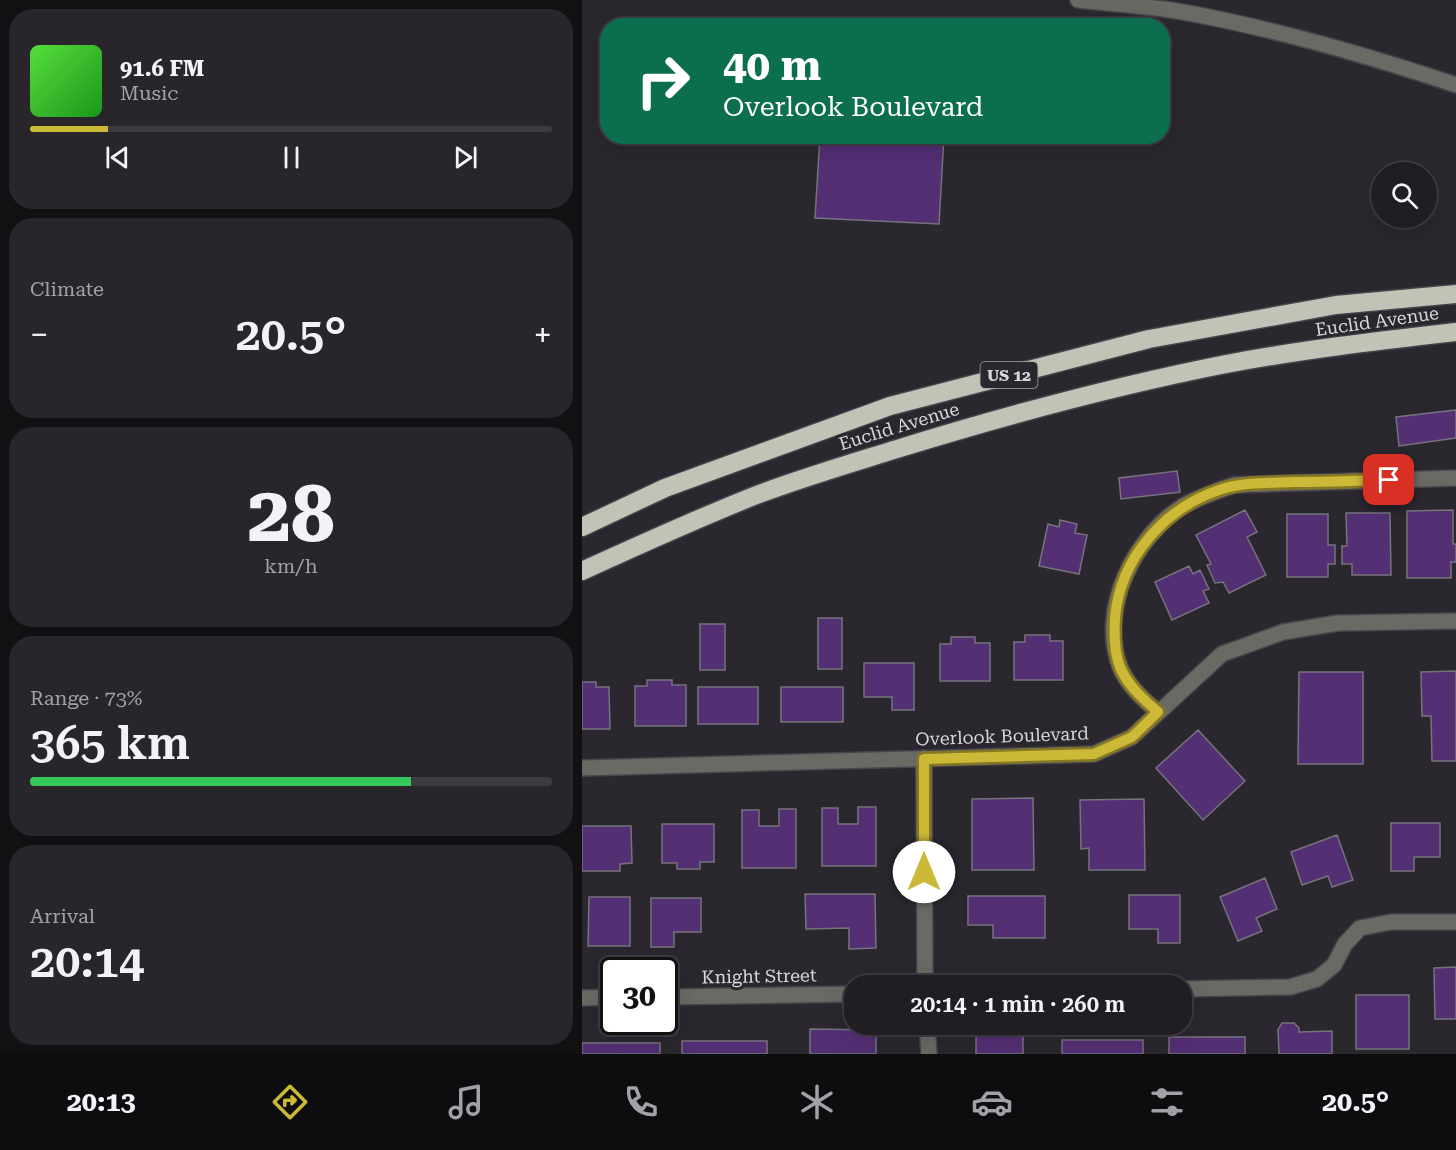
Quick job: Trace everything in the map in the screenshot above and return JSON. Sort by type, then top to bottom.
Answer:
[{"type":"highway","name":"Euclid Avenue","points":[[582,527],[665,488],[890,406],[1149,339],[1336,305],[1456,294]]},
{"type":"highway","name":"Euclid Avenue","points":[[582,571],[754,496],[982,423],[1102,392],[1221,365],[1370,342],[1456,332]]},
{"type":"street","points":[[1078,0],[1182,6],[1404,67],[1456,85]]},
{"type":"street","points":[[1158,712],[1136,692],[1120,667],[1114,639],[1114,625],[1121,588],[1131,565],[1142,545],[1168,518],[1201,498],[1234,486],[1256,483],[1456,478]]},
{"type":"street","name":"Overlook Boulevard","points":[[582,768],[1094,754],[1132,737],[1222,654],[1283,632],[1338,623],[1456,621]]},
{"type":"street","points":[[924,759],[925,975]]},
{"type":"street","points":[[1192,989],[1290,987],[1317,979],[1334,965],[1345,944],[1360,928],[1391,922],[1456,922]]},
{"type":"street","name":"Knight Street","points":[[678,997],[844,994]]},
{"type":"street","points":[[582,998],[600,998]]},
{"type":"street","points":[[928,1035],[929,1054]]},
{"type":"building","points":[[820,144],[944,144],[939,224],[815,218]]},
{"type":"building","points":[[1456,410],[1456,438],[1399,446],[1396,417]]},
{"type":"building","points":[[1177,471],[1180,492],[1121,499],[1119,478]]},
{"type":"building","points":[[1245,510],[1257,532],[1247,537],[1266,575],[1229,593],[1223,582],[1215,583],[1207,565],[1211,564],[1196,535]]},
{"type":"building","points":[[1453,510],[1453,544],[1456,544],[1456,562],[1451,562],[1451,578],[1407,578],[1407,511]]},
{"type":"building","points":[[1346,513],[1390,513],[1391,575],[1352,575],[1352,564],[1342,564],[1342,546],[1347,546]]},
{"type":"building","points":[[1287,514],[1328,514],[1328,545],[1335,545],[1335,564],[1328,564],[1328,577],[1287,577]]},
{"type":"building","points":[[1060,520],[1077,524],[1075,533],[1087,535],[1079,574],[1039,566],[1048,524],[1059,527]]},
{"type":"building","points":[[1189,566],[1193,574],[1200,570],[1209,589],[1203,591],[1209,603],[1172,620],[1155,582]]},
{"type":"building","points":[[818,618],[842,618],[842,669],[818,669]]},
{"type":"building","points":[[700,624],[725,624],[725,670],[700,670]]},
{"type":"building","points":[[1025,635],[1050,635],[1050,641],[1063,641],[1063,680],[1014,680],[1014,642],[1025,642]]},
{"type":"building","points":[[951,637],[975,637],[975,643],[990,643],[990,681],[940,681],[940,644],[951,644]]},
{"type":"building","points":[[864,663],[914,663],[914,710],[892,710],[892,697],[864,697]]},
{"type":"building","points":[[1456,671],[1456,761],[1432,761],[1431,716],[1422,716],[1421,672]]},
{"type":"building","points":[[1299,672],[1363,672],[1363,764],[1298,764]]},
{"type":"building","points":[[647,680],[672,680],[672,685],[686,685],[686,726],[635,726],[635,686],[647,686]]},
{"type":"building","points":[[582,682],[596,682],[596,687],[609,687],[610,729],[582,729]]},
{"type":"building","points":[[698,687],[758,687],[758,724],[698,724]]},
{"type":"building","points":[[781,687],[843,687],[843,722],[781,722]]},
{"type":"building","points":[[1198,730],[1245,781],[1203,820],[1156,768]]},
{"type":"building","points":[[1033,798],[1034,870],[972,870],[972,799]]},
{"type":"building","points":[[1144,799],[1145,870],[1089,870],[1089,848],[1081,849],[1080,800]]},
{"type":"building","points":[[858,807],[876,807],[876,866],[822,866],[822,808],[838,808],[838,824],[858,824]]},
{"type":"building","points":[[779,809],[796,809],[796,868],[742,868],[742,810],[759,810],[759,826],[779,826]]},
{"type":"building","points":[[1391,823],[1440,823],[1440,857],[1414,857],[1414,871],[1391,871]]},
{"type":"building","points":[[662,824],[714,824],[714,862],[700,862],[700,869],[677,869],[677,863],[662,863]]},
{"type":"building","points":[[582,826],[631,826],[632,863],[620,864],[620,871],[582,871]]},
{"type":"building","points":[[1337,835],[1353,880],[1332,887],[1328,876],[1302,885],[1291,852]]},
{"type":"building","points":[[1265,878],[1277,909],[1256,918],[1262,931],[1238,941],[1220,897]]},
{"type":"building","points":[[805,894],[875,894],[876,948],[849,949],[849,928],[806,929]]},
{"type":"building","points":[[1129,895],[1180,895],[1180,943],[1158,943],[1158,929],[1129,929]]},
{"type":"building","points":[[968,896],[1045,896],[1045,938],[993,938],[993,925],[968,925]]},
{"type":"building","points":[[589,897],[630,897],[630,946],[588,946]]},
{"type":"building","points":[[651,898],[701,898],[701,932],[674,932],[674,947],[651,947]]},
{"type":"building","points":[[1456,967],[1456,1019],[1435,1019],[1434,968]]},
{"type":"building","points":[[1356,995],[1409,995],[1409,1049],[1356,1049]]},
{"type":"building","points":[[1282,1023],[1294,1023],[1299,1028],[1299,1032],[1332,1031],[1332,1054],[1279,1054],[1278,1030]]},
{"type":"building","points":[[810,1029],[844,1030],[844,1035],[876,1035],[876,1054],[810,1054]]},
{"type":"building","points":[[976,1035],[1023,1035],[1023,1054],[976,1054]]},
{"type":"building","points":[[1169,1037],[1245,1037],[1245,1054],[1169,1054]]},
{"type":"building","points":[[1062,1040],[1143,1040],[1143,1054],[1062,1054]]},
{"type":"building","points":[[682,1041],[767,1041],[767,1054],[682,1054]]},
{"type":"building","points":[[582,1043],[660,1043],[660,1054],[582,1054]]},
{"type":"route","points":[[924,872],[924,759],[1094,754],[1132,737],[1158,712],[1136,692],[1126,679],[1117,655],[1114,625],[1121,588],[1131,565],[1142,545],[1168,518],[1201,498],[1234,486],[1256,483],[1389,480]]}]
